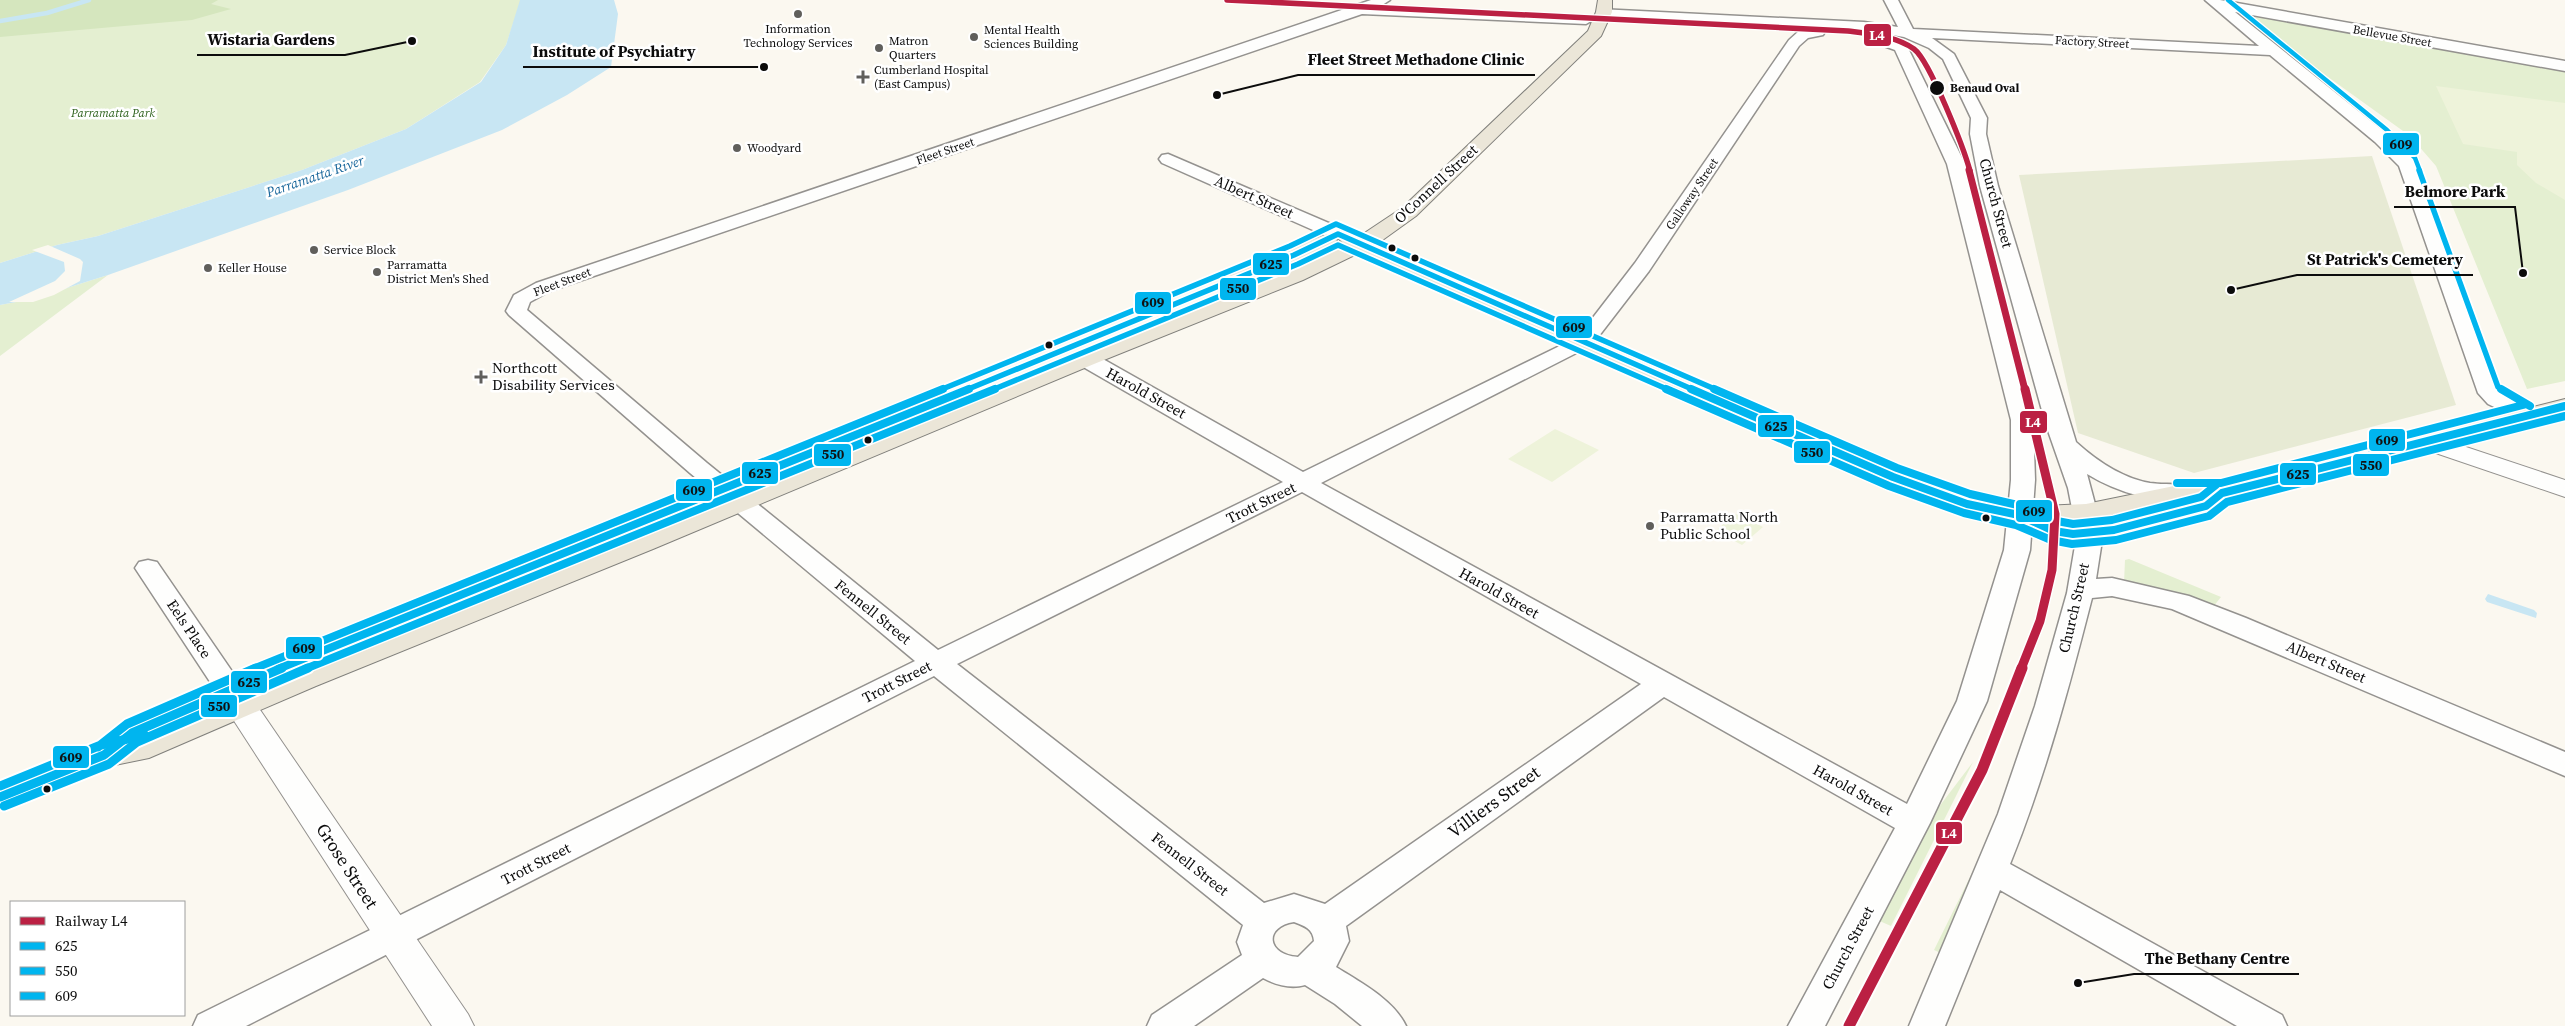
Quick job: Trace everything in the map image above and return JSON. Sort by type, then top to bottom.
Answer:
[{"type":"main road","name":"O'Connell Street","points":[[731,496],[1085,341],[1294,255],[1374,216],[1409,192],[1574,38],[1596,11]]},
{"type":"main road","name":"O'Connell Street","points":[[0,797],[104,755],[137,749],[236,698],[731,496],[1296,276],[1379,234],[1409,212],[1595,34],[1596,11]]},
{"type":"main road","name":"Albert Street","points":[[1338,234],[1901,480],[1967,504],[2019,514],[2054,532],[2088,523]]},
{"type":"main road","points":[[2088,523],[2184,492],[2222,493],[2424,440],[2565,406]]},
{"type":"main road","points":[[2088,523],[2206,506],[2222,493]]},
{"type":"street","name":"Factory Street","points":[[1383,0],[1864,26],[1904,40],[2276,51]]},
{"type":"street","name":"Fleet Street","points":[[516,311],[521,299],[543,287],[1357,11],[1383,0]]},
{"type":"street","name":"Church Street","points":[[1806,1026],[1914,823],[1972,701],[2015,558],[2023,480],[2019,411],[1956,164],[1904,40],[1891,0]]},
{"type":"street","points":[[2216,2],[2381,138],[2407,164],[2489,393],[2525,415]]},
{"type":"street","name":"Bellevue Street","points":[[2216,2],[2565,66]]},
{"type":"street","name":"Factory Street","points":[[1357,11],[1596,11],[1875,38]]},
{"type":"street","points":[[1768,29],[1782,33],[1794,43]]},
{"type":"street","name":"Galloway Street","points":[[1584,341],[1642,267],[1794,43],[1804,34],[1818,32]]},
{"type":"street","name":"Church Street","points":[[1875,38],[1934,45],[1949,57],[1979,118],[1978,134],[1989,186],[2088,523],[2080,594],[2050,706],[2014,814],[1927,1026]]},
{"type":"street","name":"Albert Street","points":[[1168,159],[1338,234]]},
{"type":"street","name":"Fennell Street","points":[[516,311],[628,410],[935,663],[1262,921]]},
{"type":"street","name":"Trott Street","points":[[211,1026],[935,663],[1569,352],[1584,341]]},
{"type":"street","name":"Harold Street","points":[[1086,359],[1914,823]]},
{"type":"street","points":[[2424,440],[2565,489]]},
{"type":"street","points":[[2064,443],[2083,462],[2119,482],[2152,490],[2184,492]]},
{"type":"street","name":"Eels Place","points":[[148,568],[236,698]]},
{"type":"street","name":"Albert Street","points":[[2080,594],[2094,588],[2129,589],[2179,602],[2236,624],[2565,765]]},
{"type":"street","name":"Villiers Street","points":[[1326,922],[1663,683]]},
{"type":"street","name":"Grose Street","points":[[236,698],[454,1026]]},
{"type":"street","points":[[1991,869],[2269,1026]]},
{"type":"street","points":[[1283,909],[1307,910],[1326,922],[1331,932],[1331,948],[1322,962],[1310,969],[1293,972],[1280,969],[1263,959],[1257,948],[1256,937],[1262,921],[1271,914],[1283,909]]},
{"type":"street","points":[[1165,1026],[1263,959]]},
{"type":"street","points":[[1310,969],[1348,993],[1388,1026]]},
{"type":"green space","name":"Parramatta Park","points":[[0,0],[521,0],[506,45],[480,82],[406,129],[302,170],[98,236],[57,245],[0,263]]},
{"type":"green space","points":[[0,0],[218,0],[211,4],[231,9],[192,20],[0,37]]},
{"type":"green space","points":[[2260,14],[2565,71],[2565,381],[2527,389],[2436,166],[2410,136],[2249,20]]},
{"type":"green space","points":[[2436,86],[2565,103],[2565,200],[2536,183],[2517,165],[2517,152],[2463,144]]},
{"type":"green space","points":[[2372,156],[2456,405],[2194,473],[2078,433],[2019,175]]},
{"type":"green space","points":[[108,275],[0,356],[0,305],[32,299]]},
{"type":"green space","points":[[1555,429],[1599,450],[1552,482],[1508,459]]},
{"type":"green space","points":[[1736,514],[1763,527],[1742,545],[1715,531]]},
{"type":"green space","points":[[2129,559],[2221,597],[2213,607],[2124,583],[2125,560]]},
{"type":"green space","points":[[1973,762],[1891,926],[1875,919],[1929,820]]},
{"type":"green space","points":[[1975,867],[1980,869],[1949,957],[1934,950]]},
{"type":"water","name":"Parramatta River","points":[[520,0],[614,0],[618,14],[611,67],[567,95],[502,130],[348,190],[108,275],[32,299],[0,305],[0,263],[57,245],[98,236],[302,170],[406,129],[481,82],[506,45]]},
{"type":"water","points":[[2488,594],[2534,610],[2537,613],[2536,618],[2487,602],[2485,599]]},
{"type":"pier","points":[[48,245],[83,262],[80,281],[54,295],[33,302],[9,302],[55,281],[65,271],[64,262],[32,250]]},
{"type":"waterway","points":[[0,21],[47,13],[89,0]]},
{"type":"tram line","points":[[1402,9],[1456,9]]},
{"type":"rail line","name":"L4","points":[[1227,0],[1848,31],[1897,40],[1914,49],[1922,56],[1964,149],[2049,484],[2055,514],[2052,570],[2040,621],[1982,770],[1849,1026]]},
{"type":"transit line","name":"609","points":[[2228,0],[2387,130],[2415,158],[2498,387],[2530,406]]},
{"type":"transit line","name":"609","points":[[98,747],[127,724],[270,662],[1072,336],[1290,246],[1336,224],[1897,468],[1970,494],[2022,506],[2057,521],[2073,524],[2112,520],[2201,497],[2216,485]]},
{"type":"transit line","name":"625","points":[[0,797],[104,755],[132,733],[274,671],[1076,345],[1294,255],[1338,234],[1893,477],[1967,504],[2019,515],[2054,531],[2073,534],[2114,530],[2206,506],[2222,493],[2565,406]]},
{"type":"transit line","name":"550","points":[[4,806],[109,764],[137,742],[278,680],[1080,354],[1298,264],[1338,245],[1889,486],[1964,513],[2016,525],[2051,540],[2072,544],[2116,540],[2209,516],[2227,502],[2565,416]]},
{"type":"transit line","name":"609","points":[[2177,483],[2221,483],[2523,405]]},
{"type":"transit line","name":"609","points":[[0,786],[101,745],[145,735]]},
{"type":"place","name":"Information Technology Services","points":[[798,14]]},
{"type":"place","name":"Mental Health Sciences Building","points":[[974,37]]},
{"type":"place","name":"Wistaria Gardens","points":[[412,41]]},
{"type":"place","name":"Matron Quarters","points":[[879,48]]},
{"type":"place","name":"Institute of Psychiatry","points":[[764,67]]},
{"type":"place","name":"Cumberland Hospital (East Campus)","points":[[863,77]]},
{"type":"place","name":"Benaud Oval","points":[[1937,88]]},
{"type":"place","name":"Fleet Street Methadone Clinic","points":[[1217,95]]},
{"type":"place","name":"Woodyard","points":[[737,148]]},
{"type":"place","name":"Service Block","points":[[314,250]]},
{"type":"place","name":"Keller House","points":[[208,268]]},
{"type":"place","name":"Parramatta District Men's Shed","points":[[377,272]]},
{"type":"place","name":"Belmore Park","points":[[2523,273]]},
{"type":"place","name":"St Patrick's Cemetery","points":[[2231,290]]},
{"type":"place","name":"Northcott Disability Services","points":[[481,377]]},
{"type":"place","name":"Parramatta North Public School","points":[[1650,526]]},
{"type":"place","name":"The Bethany Centre","points":[[2078,983]]}]
